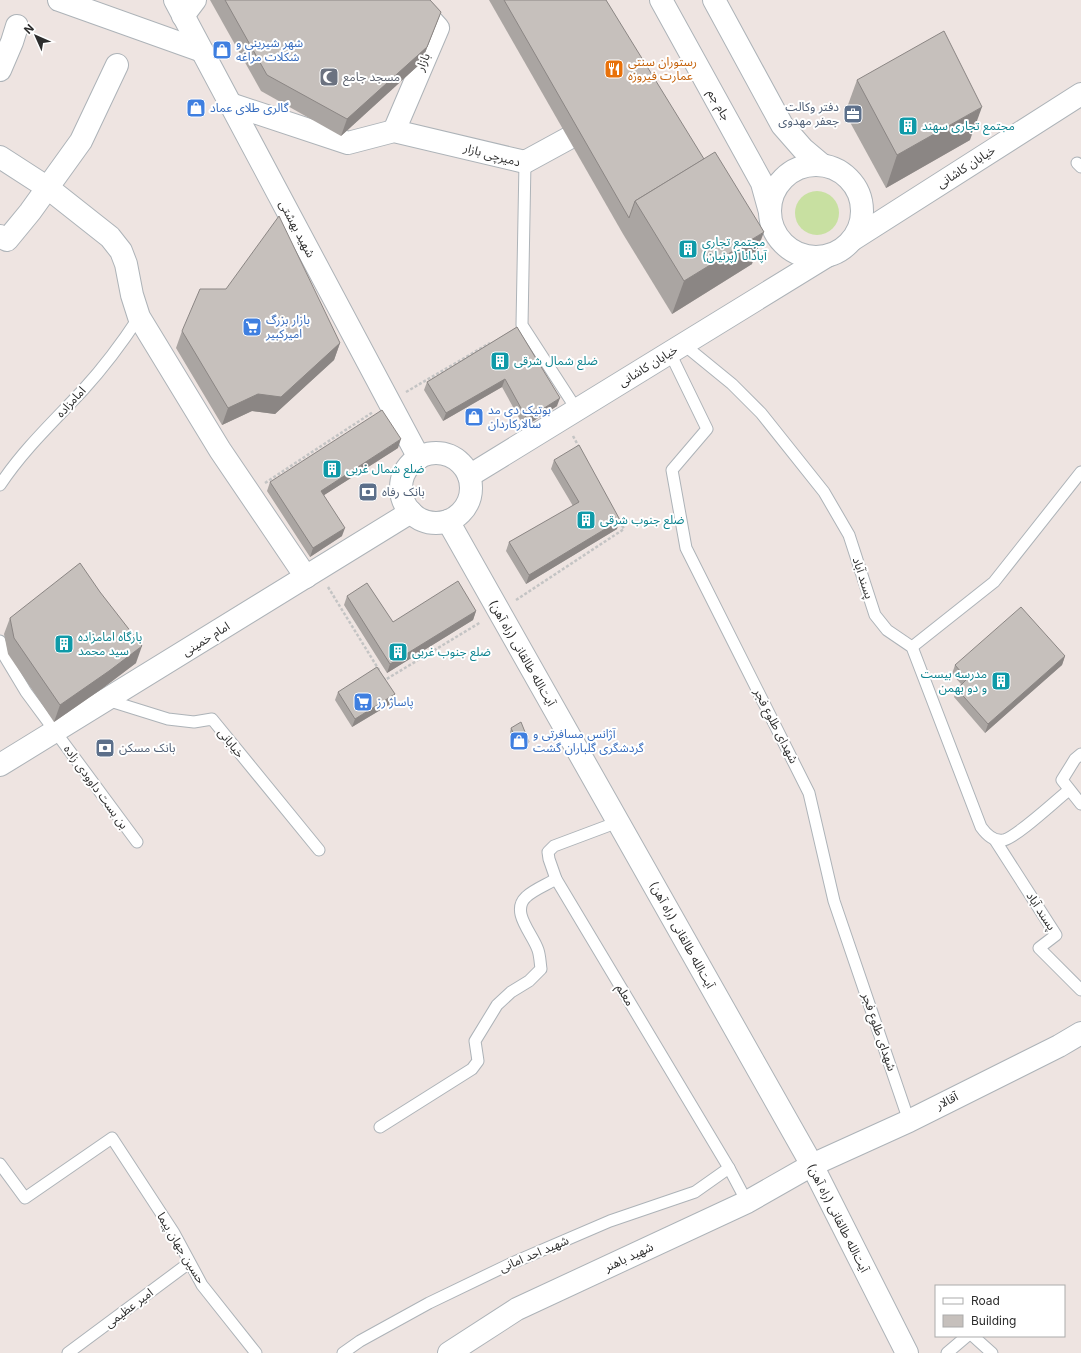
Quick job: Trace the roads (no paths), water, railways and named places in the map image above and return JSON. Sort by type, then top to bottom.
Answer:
[{"type":"street","points":[[59,0],[202,51]]},
{"type":"street","name":"بازار","points":[[394,131],[438,28],[413,0]]},
{"type":"street","name":"جام جم","points":[[661,0],[762,183],[770,212]]},
{"type":"street","points":[[714,0],[782,125],[793,139],[822,165]]},
{"type":"street","name":"شهید بهشتی","points":[[184,5],[202,51],[419,458]]},
{"type":"street","points":[[0,70],[17,26]]},
{"type":"street","points":[[2,243],[30,212],[81,141],[117,65]]},
{"type":"street","name":"خیابان کاشانی","points":[[852,240],[1081,94]]},
{"type":"street","name":"دمیرچی بازار","points":[[230,104],[348,143],[394,131],[525,162]]},
{"type":"street","points":[[525,162],[569,138]]},
{"type":"street","points":[[0,157],[48,188],[110,237],[121,251],[126,264],[132,295],[139,317],[188,398],[250,493],[312,573]]},
{"type":"street","points":[[822,165],[837,170],[849,179],[857,190],[862,202],[862,216],[859,229],[852,240],[842,249],[827,256],[810,257],[795,252],[781,242],[773,228],[770,212],[772,197],[780,183],[792,172],[806,166],[822,165]]},
{"type":"street","name":"خیابان کاشانی","points":[[469,476],[827,256]]},
{"type":"street","points":[[430,453],[442,454],[454,458],[463,465],[469,476],[471,487],[470,498],[465,507],[448,521],[438,523],[428,522],[411,512],[405,503],[402,494],[402,483],[405,473],[411,464],[430,453]]},
{"type":"street","name":"امام خمینی","points":[[0,765],[411,512]]},
{"type":"street","name":"(راه آهن) آیت‌الله طالقانی","points":[[448,521],[812,1165],[907,1353]]},
{"type":"street","name":"آقالار","points":[[812,1165],[909,1121],[1060,1046],[1081,1033]]},
{"type":"street","name":"شهید باهنر","points":[[449,1353],[517,1309],[747,1202],[812,1165]]},
{"type":"lane","name":"دمیرچی بازار","points":[[525,162],[522,325],[570,414]]},
{"type":"lane","name":"امامزاده","points":[[0,485],[38,437],[83,390],[116,352],[139,317]]},
{"type":"lane","name":"پسند آباد","points":[[676,348],[732,384],[761,414],[824,492],[849,535],[875,615],[887,630],[912,647],[981,827],[995,840],[1056,935],[1040,948],[1081,990]]},
{"type":"lane","name":"شهدای طلوع فجر","points":[[676,348],[707,429],[672,470],[686,548],[810,793],[834,901],[909,1121]]},
{"type":"lane","points":[[912,647],[994,582],[1081,472]]},
{"type":"lane","points":[[0,641],[10,667],[55,732]]},
{"type":"lane","name":"خیابانی","points":[[107,700],[168,719],[194,722],[212,719],[319,850]]},
{"type":"lane","name":"بن بست داوودی زاده","points":[[55,732],[137,842]]},
{"type":"lane","points":[[1081,754],[1074,760],[1062,778],[1068,790],[1081,804]]},
{"type":"lane","points":[[995,840],[1004,840],[1018,832],[1068,790]]},
{"type":"lane","name":"معلم","points":[[618,822],[554,846],[548,852],[549,859],[556,879],[729,1168],[747,1202]]},
{"type":"lane","points":[[380,1127],[472,1069],[478,1061],[475,1041],[497,1005],[541,969],[538,949],[520,914],[520,905],[526,896],[556,879]]},
{"type":"lane","name":"حسین جهان پیما","points":[[0,1164],[25,1198],[112,1138],[174,1233],[202,1285],[256,1353]]},
{"type":"lane","name":"شهید احد امانی","points":[[343,1353],[360,1341],[429,1303],[510,1264],[610,1221],[695,1192],[729,1168]]},
{"type":"lane","name":"امیر عظیمی","points":[[68,1353],[189,1263]]},
{"type":"lane","points":[[947,1353],[966,1337]]},
{"type":"lane","points":[[974,1337],[992,1353]]},
{"type":"place","name":"شهر شیرینی و شکلات مراغه","points":[[222,50]]},
{"type":"place","name":"رستوران سنتی عمارت فیروزه","points":[[614,69]]},
{"type":"place","name":"مسجد جامع","points":[[329,77]]},
{"type":"place","name":"گالری طلای عماد","points":[[196,108]]},
{"type":"place","name":"دفتر وکالت جعفر مهدوی","points":[[853,114]]},
{"type":"place","name":"مجتمع تجاری سهند","points":[[908,126]]},
{"type":"place","name":"مجتمع تجاری آپادانا (پرنیان)","points":[[688,249]]},
{"type":"place","name":"بازار بزرگ امیرکبیر","points":[[252,327]]},
{"type":"place","name":"ضلع شمال شرقی","points":[[500,361]]},
{"type":"place","name":"بوتیک دی مد سالارکاردان","points":[[474,417]]},
{"type":"place","name":"ضلع شمال غربی","points":[[332,469]]},
{"type":"place","name":"بانک رفاه","points":[[368,492]]},
{"type":"place","name":"ضلع جنوب شرقی","points":[[586,520]]},
{"type":"place","name":"بارگاه امامزاده سید محمد","points":[[64,644]]},
{"type":"place","name":"ضلع جنوب غربی","points":[[398,652]]},
{"type":"place","name":"مدرسه بیست و دو بهمن","points":[[1001,681]]},
{"type":"place","name":"پاساژ رز","points":[[363,702]]},
{"type":"place","name":"آژانس مسافرتی و گردشگری گلباران گشت","points":[[519,741]]},
{"type":"place","name":"بانک مسکن","points":[[105,748]]}]
